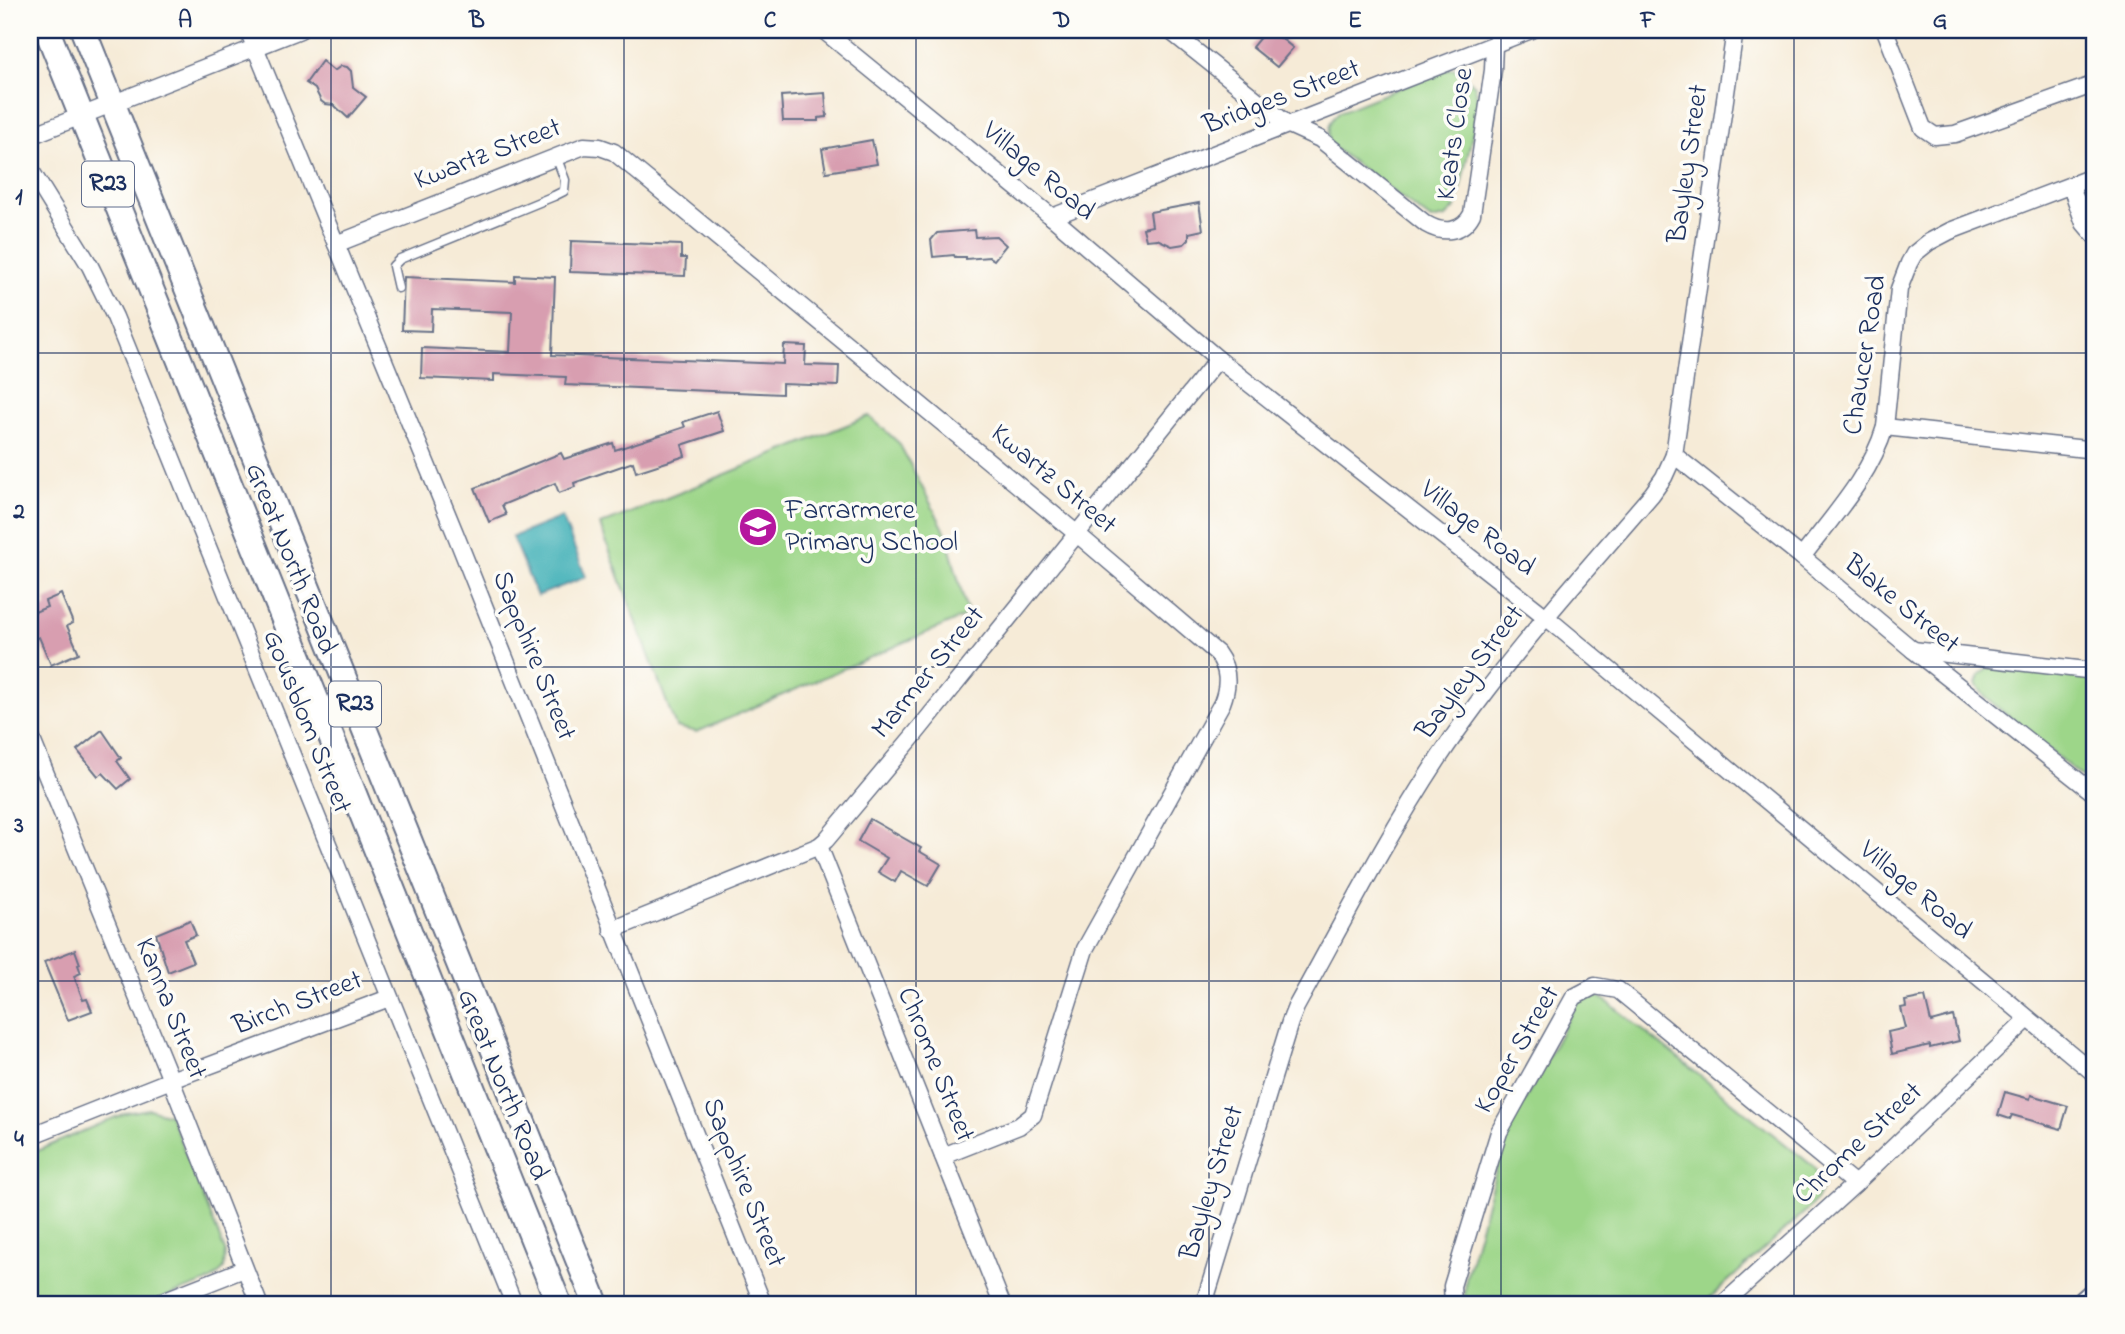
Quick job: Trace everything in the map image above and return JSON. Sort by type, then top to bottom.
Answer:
[{"type":"main road","name":"Great North Road","points":[[47,30],[559,1304]]},
{"type":"main road","name":"Great North Road","points":[[83,30],[596,1304]]},
{"type":"street","name":"Sapphire Street","points":[[248,30],[456,533],[763,1304]]},
{"type":"street","points":[[30,136],[300,30]]},
{"type":"street","name":"Village Road","points":[[823,30],[1052,217],[1218,359],[1546,617],[2095,1074]]},
{"type":"street","points":[[1169,30],[1287,124]]},
{"type":"street","name":"Bridges Street","points":[[1052,217],[1531,30]]},
{"type":"street","name":"Bayley Street","points":[[1204,1304],[1296,1007],[1386,845],[1440,757],[1480,700],[1546,617],[1652,494],[1674,455],[1735,30]]},
{"type":"street","points":[[1885,30],[1923,128],[1935,136],[1955,134],[2095,84]]},
{"type":"street","name":"Keats Close","points":[[1287,124],[1320,139],[1426,224],[1439,230],[1454,230],[1466,224],[1472,214],[1493,70],[1493,45]]},
{"type":"street","name":"Kwartz Street","points":[[336,244],[584,146],[607,149],[626,160],[1076,533],[1223,661],[1228,678],[1226,694],[1085,949],[1033,1115],[1019,1126],[943,1156]]},
{"type":"street","name":"Gousblom Street","points":[[30,169],[90,266],[115,317],[514,1304]]},
{"type":"street","name":"Chaucer Road","points":[[1802,557],[1874,458],[1885,427],[1899,289],[1914,254],[1928,242],[1951,231],[2073,193],[2095,176]]},
{"type":"street","points":[[2073,193],[2084,223],[2095,236]]},
{"type":"street","name":"Marmer Street","points":[[612,930],[819,846],[831,835],[1218,359]]},
{"type":"street","points":[[1885,427],[2095,450]]},
{"type":"street","name":"Blake Street","points":[[1674,455],[2095,794]]},
{"type":"street","points":[[1913,650],[2095,671]]},
{"type":"street","name":"Kanna Street","points":[[30,735],[259,1304]]},
{"type":"street","name":"Chrome Street","points":[[819,846],[1002,1304]]},
{"type":"street","name":"Koper Street","points":[[1452,1304],[1452,1286],[1500,1132],[1574,997],[1594,986],[1619,990],[1855,1184]]},
{"type":"street","name":"Birch Street","points":[[30,1136],[389,998]]},
{"type":"street","name":"Chrome Street","points":[[1723,1304],[1855,1184],[2028,1019]]},
{"type":"street","points":[[155,1304],[244,1269]]},
{"type":"street","points":[[2080,1304],[2095,1291]]},
{"type":"lane","points":[[397,288],[393,266],[400,259],[564,191],[565,180],[556,156]]},
{"type":"lane","points":[[2073,193],[2095,202]]},
{"type":"green space","points":[[1454,68],[1475,86],[1479,105],[1456,207],[1446,217],[1431,220],[1330,145],[1329,131],[1339,112]]},
{"type":"green space","points":[[869,416],[899,443],[945,531],[968,615],[697,732],[676,727],[600,525]]},
{"type":"green space","points":[[1991,666],[2095,677],[2095,788],[1985,697],[1976,684],[1979,676]]},
{"type":"green space","points":[[1596,995],[1814,1167],[1824,1185],[1807,1210],[1703,1304],[1464,1304],[1466,1278],[1506,1135],[1579,999]]},
{"type":"green space","points":[[149,1109],[170,1115],[225,1251],[224,1269],[212,1280],[146,1304],[30,1304],[30,1154],[125,1113]]},
{"type":"water","points":[[562,517],[586,577],[537,596],[512,537]]},
{"type":"building","points":[[1266,30],[1271,30],[1293,48],[1277,67],[1252,47]]},
{"type":"building","points":[[322,61],[334,71],[341,66],[347,67],[351,71],[353,87],[366,97],[348,118],[334,105],[321,101],[315,89],[306,83]]},
{"type":"building","points":[[825,93],[827,117],[818,118],[818,121],[783,121],[781,96]]},
{"type":"building","points":[[872,140],[877,164],[826,172],[822,149]]},
{"type":"building","points":[[1199,203],[1203,230],[1189,233],[1189,239],[1184,244],[1172,246],[1157,239],[1146,240],[1143,228],[1152,226],[1150,212]]},
{"type":"building","points":[[974,230],[975,237],[996,236],[1006,245],[994,260],[989,257],[966,259],[954,255],[933,257],[931,240],[937,233]]},
{"type":"building","points":[[571,241],[681,245],[681,258],[686,258],[685,276],[570,272]]},
{"type":"building","points":[[515,275],[555,277],[552,355],[783,364],[784,345],[806,346],[805,365],[839,366],[838,386],[782,384],[782,394],[565,385],[566,377],[494,374],[494,381],[421,378],[422,348],[510,352],[512,312],[432,309],[431,331],[402,330],[404,277],[515,282]]},
{"type":"building","points":[[717,411],[724,431],[682,445],[685,456],[636,472],[633,462],[574,483],[575,487],[559,493],[555,483],[502,505],[506,515],[489,522],[475,488],[561,453],[564,459],[613,443],[615,450],[685,427],[683,422]]},
{"type":"building","points":[[61,594],[73,623],[67,626],[79,653],[51,665],[39,637],[34,639],[30,630],[30,614],[47,607],[45,601]]},
{"type":"building","points":[[102,730],[121,758],[117,761],[130,779],[118,789],[103,773],[98,776],[77,750]]},
{"type":"building","points":[[870,819],[921,848],[919,851],[941,864],[928,886],[901,871],[895,882],[878,872],[887,858],[858,841]]},
{"type":"building","points":[[190,920],[196,935],[184,940],[193,962],[168,972],[156,934]]},
{"type":"building","points":[[75,950],[81,973],[74,976],[83,1000],[87,999],[92,1011],[68,1020],[44,962]]},
{"type":"building","points":[[1925,997],[1931,1022],[1953,1016],[1959,1041],[1892,1054],[1888,1032],[1906,1028],[1901,1008],[1906,1007],[1905,1001]]},
{"type":"building","points":[[2005,1092],[2030,1099],[2031,1095],[2068,1106],[2061,1129],[2012,1115],[2010,1119],[1998,1115]]},
{"type":"place","name":"Farrarmere Primary School","points":[[758,527]]}]
